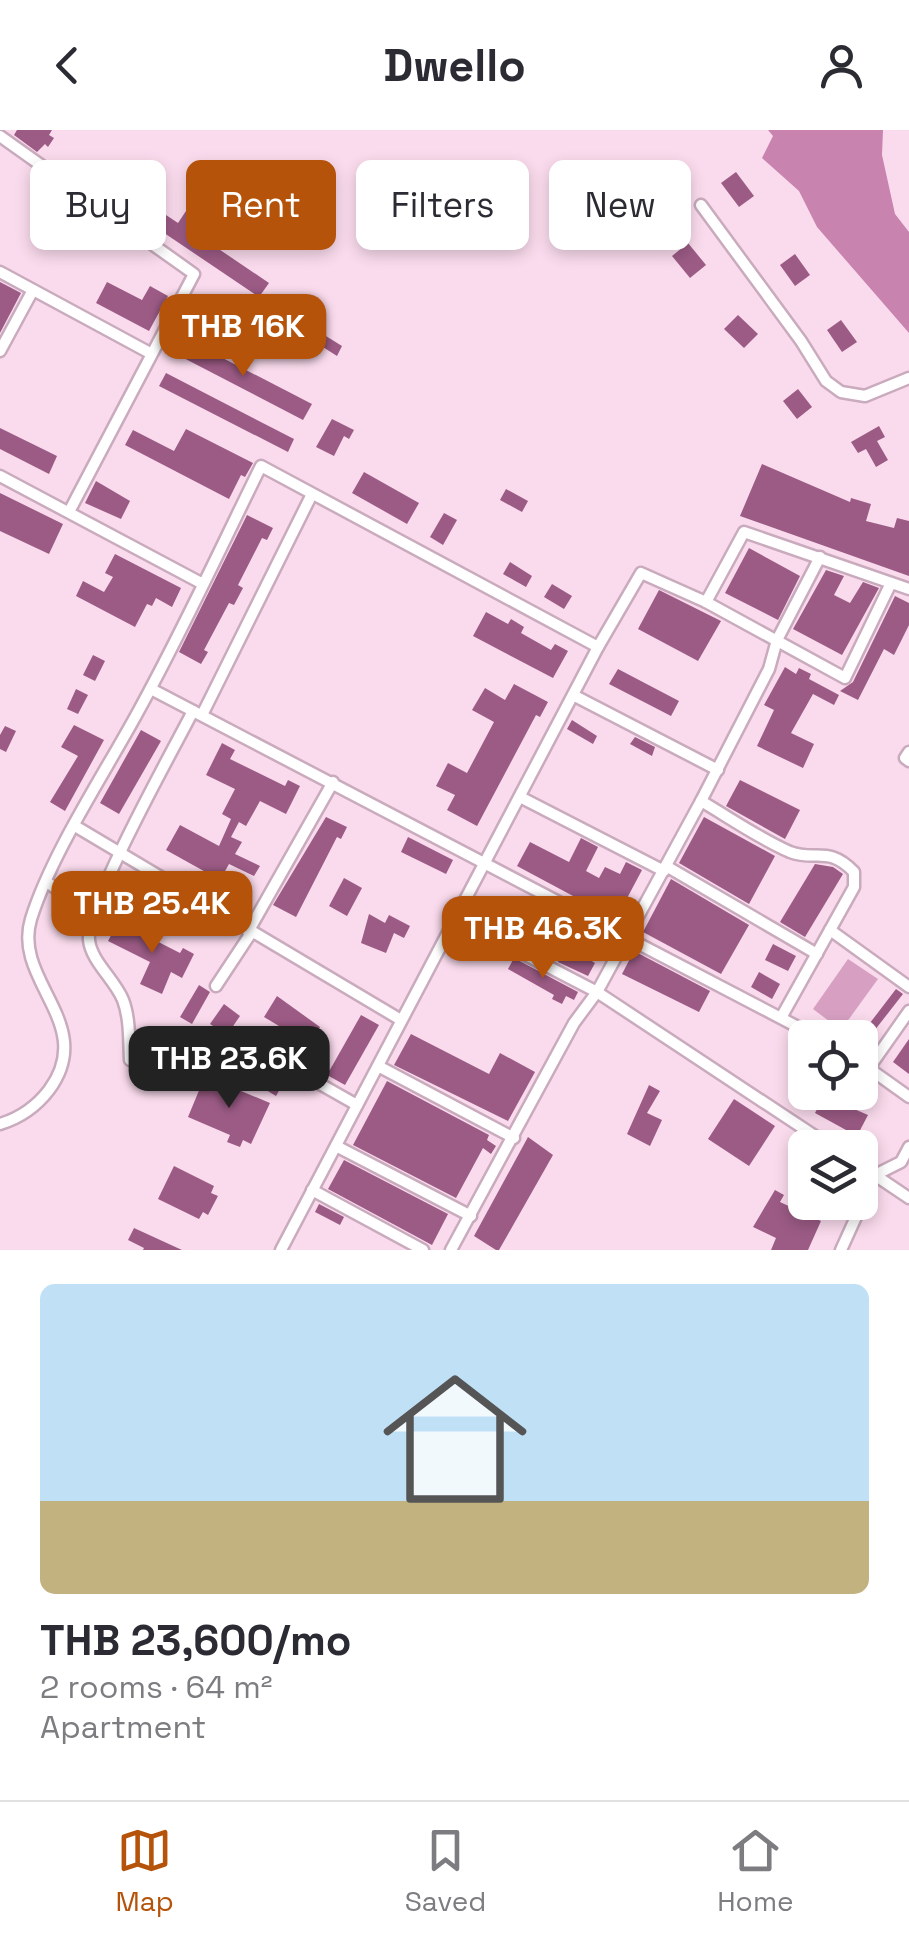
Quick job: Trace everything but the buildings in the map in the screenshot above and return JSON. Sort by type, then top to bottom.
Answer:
[{"type":"street","points":[[0,136],[194,274],[70,510]]},
{"type":"street","points":[[701,205],[826,381],[841,392],[865,396],[909,378]]},
{"type":"street","points":[[0,272],[150,353]]},
{"type":"street","points":[[0,351],[34,290]]},
{"type":"street","points":[[0,1124],[30,1110],[44,1096],[55,1081],[64,1056],[64,1033],[58,1013],[28,945],[30,922],[261,466],[598,646]]},
{"type":"street","points":[[0,476],[70,510],[202,584]]},
{"type":"street","points":[[130,1060],[123,1001],[90,945],[92,916],[121,852],[312,494]]},
{"type":"street","points":[[706,602],[744,532],[909,588]]},
{"type":"street","points":[[452,1250],[574,1023],[597,992],[702,801],[820,557]]},
{"type":"street","points":[[281,1250],[598,646],[641,573],[706,602],[844,678],[891,583]]},
{"type":"street","points":[[151,689],[789,1020]]},
{"type":"street","points":[[572,695],[718,770]]},
{"type":"street","points":[[909,752],[905,758],[909,762]]},
{"type":"street","points":[[216,986],[250,933],[333,782]]},
{"type":"street","points":[[520,797],[665,869],[817,954]]},
{"type":"street","points":[[702,801],[794,854],[822,853],[843,860],[854,872],[854,887],[782,1016]]},
{"type":"street","points":[[76,826],[401,1020]]},
{"type":"street","points":[[47,882],[92,916]]},
{"type":"street","points":[[527,919],[515,941],[517,948],[597,992],[806,1130]]},
{"type":"street","points":[[830,930],[909,987]]},
{"type":"street","points":[[878,1048],[909,1011]]},
{"type":"street","points":[[290,1066],[357,1105]]},
{"type":"street","points":[[378,1066],[514,1138]]},
{"type":"street","points":[[878,1075],[909,1097]]},
{"type":"street","points":[[336,1146],[471,1216]]},
{"type":"street","points":[[878,1174],[902,1162],[909,1147]]},
{"type":"street","points":[[878,1176],[909,1198]]},
{"type":"street","points":[[312,1190],[423,1250]]},
{"type":"street","points":[[841,1250],[855,1220]]},
{"type":"shaded area","points":[[768,130],[883,130],[882,155],[895,214],[909,232],[909,333],[817,227],[799,191],[762,158],[773,136]]},
{"type":"shaded area","points":[[848,959],[878,979],[848,1020],[828,1020],[813,1009]]}]
